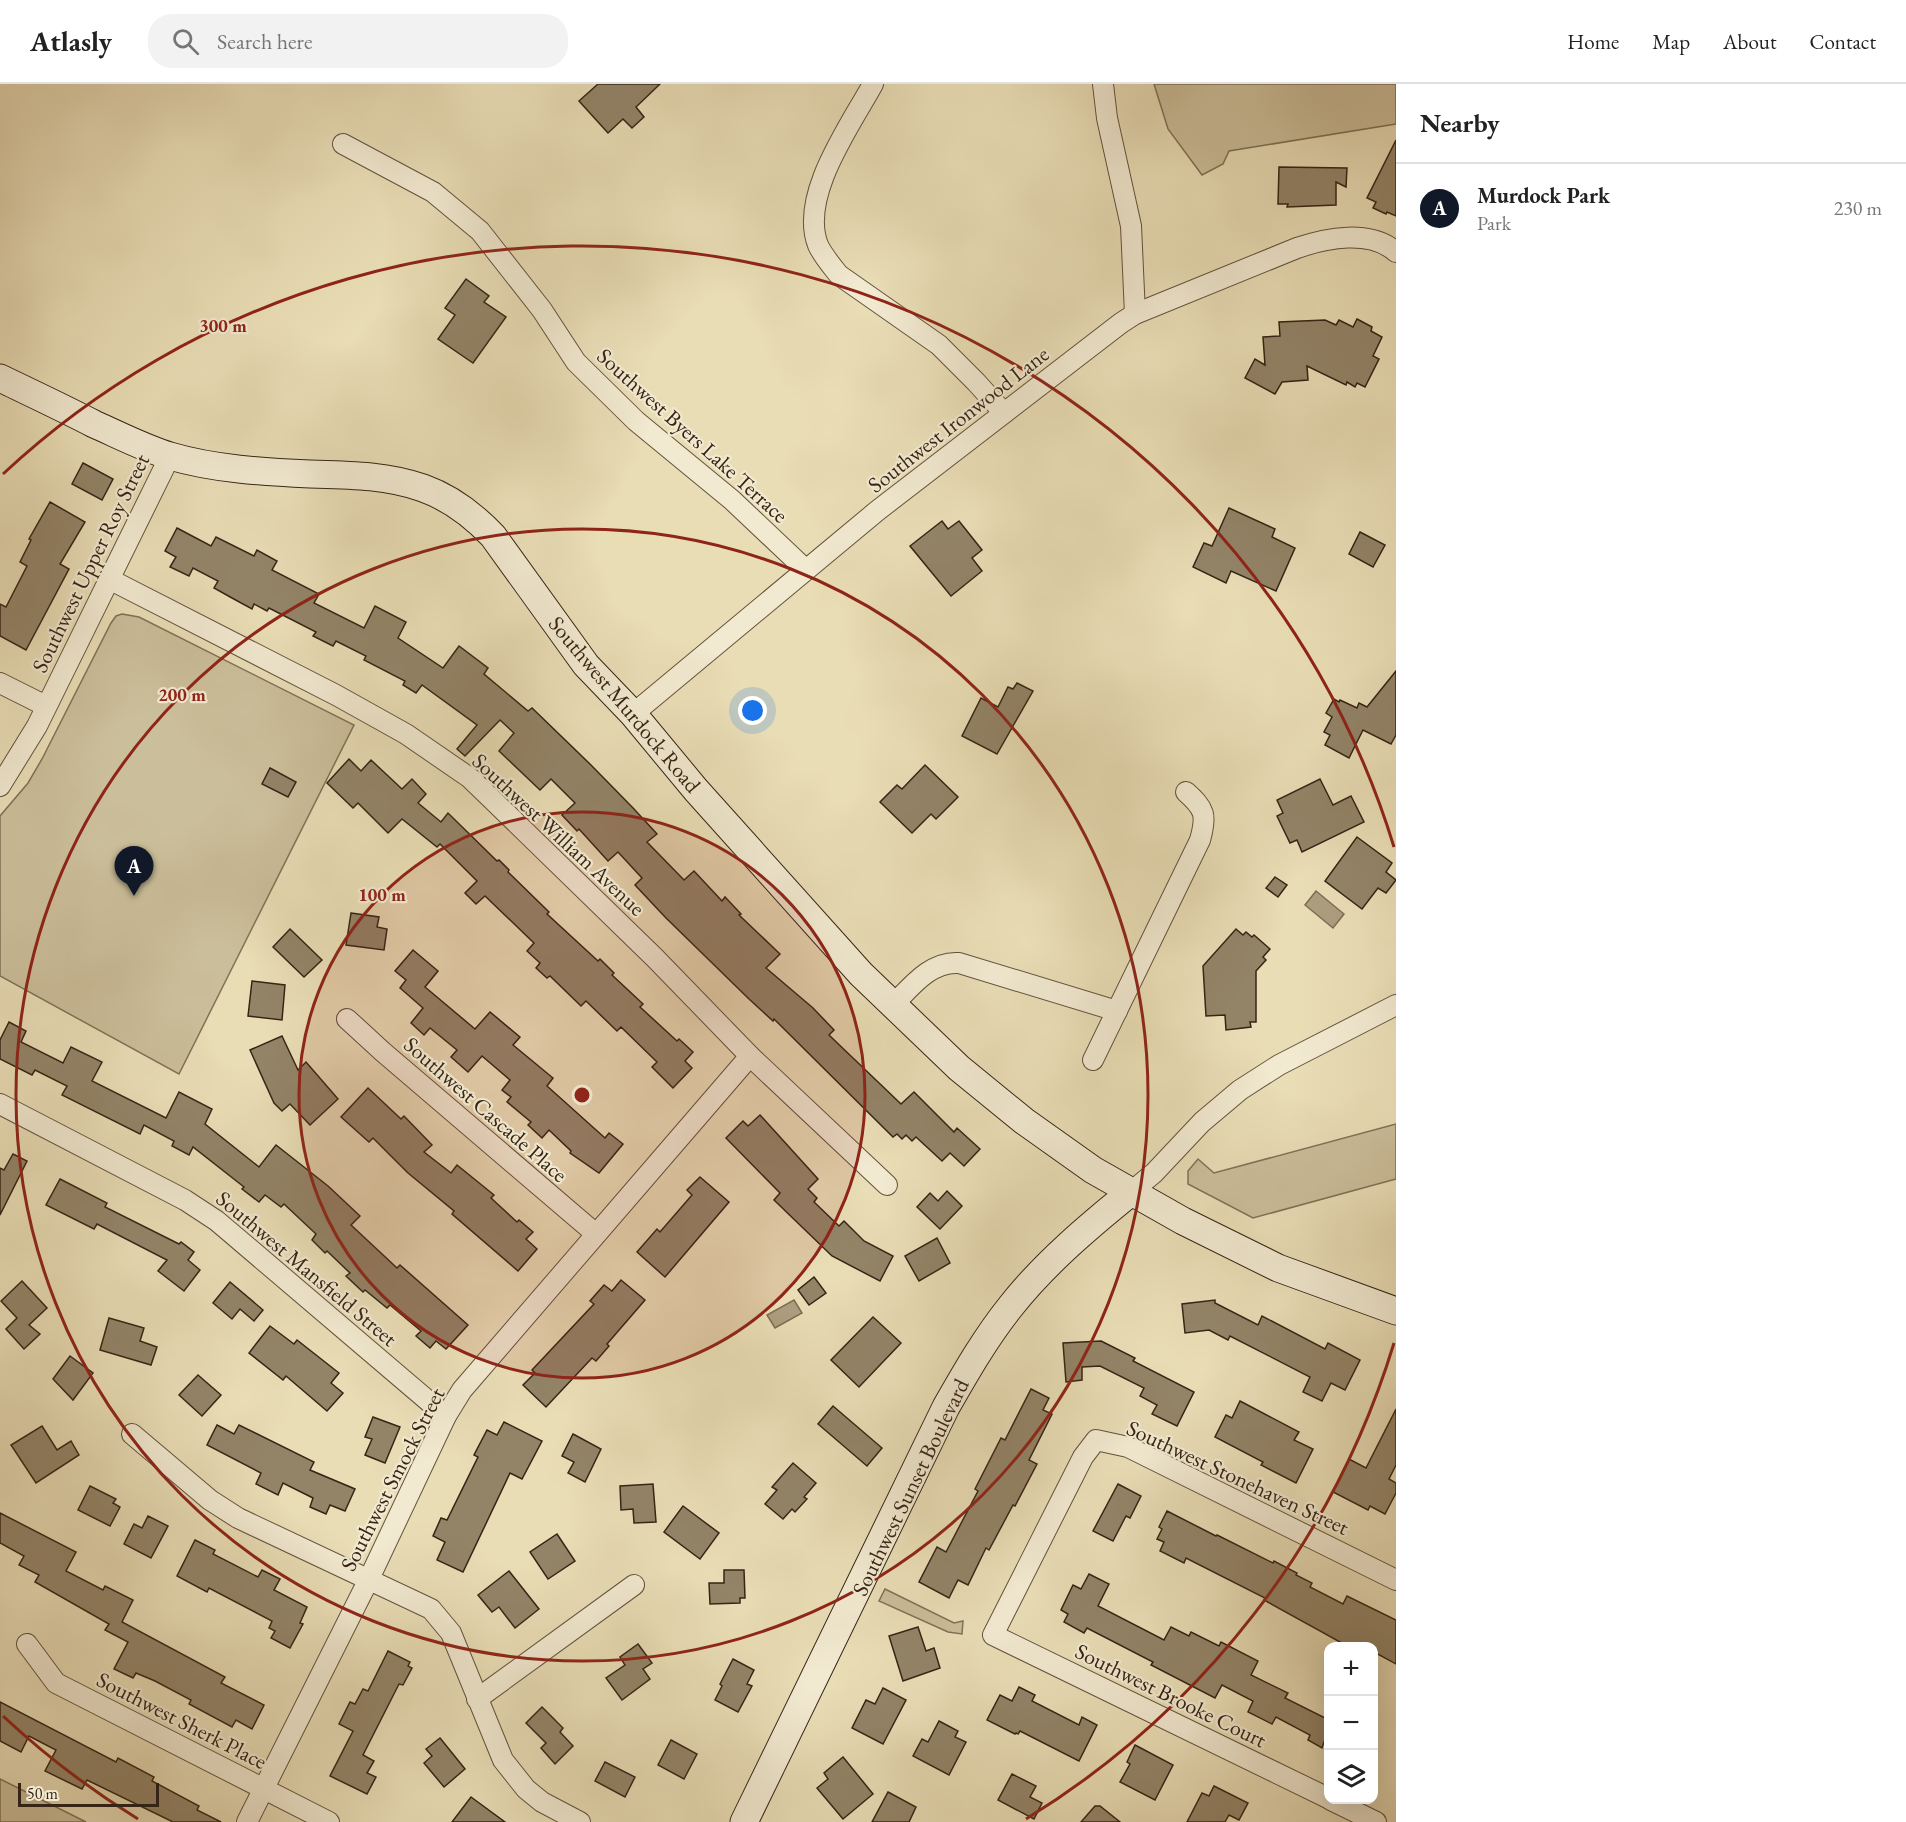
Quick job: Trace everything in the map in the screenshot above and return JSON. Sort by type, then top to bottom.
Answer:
[{"type":"main road","name":"Southwest Murdock Road","points":[[0,378],[110,431],[170,456],[215,465],[276,472],[354,475],[393,480],[422,488],[447,499],[477,519],[494,536],[586,665],[633,714],[696,790],[861,974],[959,1068],[1024,1121],[1093,1170],[1131,1192],[1214,1237],[1278,1268],[1396,1311]]},
{"type":"main road","name":"Southwest Sunset Boulevard","points":[[744,1822],[938,1423],[977,1353],[1030,1284],[1099,1218],[1131,1192]]},
{"type":"street","points":[[873,84],[822,177],[815,200],[815,229],[818,243],[826,260],[839,275],[939,345],[1004,413]]},
{"type":"street","points":[[1103,84],[1107,118],[1131,226],[1136,314]]},
{"type":"street","name":"Southwest Byers Lake Terrace","points":[[343,144],[433,192],[480,231],[542,310],[576,362],[636,421],[732,500],[805,569]]},
{"type":"street","name":"Southwest Ironwood Lane","points":[[633,714],[805,569],[1121,323],[1136,314],[1297,248],[1322,240],[1362,239],[1391,247],[1396,252]]},
{"type":"street","name":"Southwest Upper Roy Street","points":[[0,786],[46,706],[170,456]]},
{"type":"street","name":"Southwest William Avenue","points":[[109,579],[336,696],[406,735],[470,778],[655,958],[750,1056],[887,1185]]},
{"type":"street","points":[[0,683],[46,706]]},
{"type":"street","points":[[1093,1060],[1200,840],[1204,814],[1198,803],[1186,792]]},
{"type":"street","points":[[892,1005],[925,974],[947,962],[967,965],[1117,1011]]},
{"type":"street","points":[[1131,1192],[1154,1173],[1202,1122],[1240,1090],[1279,1065],[1396,1005]]},
{"type":"street","name":"Southwest Cascade Place","points":[[347,1018],[383,1052],[596,1234]]},
{"type":"street","name":"Southwest Smock Street","points":[[247,1822],[368,1581],[446,1416],[462,1390],[750,1056]]},
{"type":"street","name":"Southwest Mansfield Street","points":[[0,1104],[185,1200],[217,1221],[446,1416]]},
{"type":"street","points":[[132,1434],[210,1500],[238,1518],[431,1610],[451,1633],[503,1760],[513,1775],[542,1802],[580,1822]]},
{"type":"street","name":"Southwest Stonehaven Street","points":[[993,1635],[1083,1457],[1096,1440],[1128,1447],[1395,1576]]},
{"type":"street","points":[[477,1699],[634,1585]]},
{"type":"street","name":"Southwest Brooke Court","points":[[993,1635],[1324,1796]]},
{"type":"street","name":"Southwest Sherk Place","points":[[27,1644],[56,1683],[329,1822]]},
{"type":"street","name":"Southwest Brooke Court","points":[[1340,1804],[1376,1822]]},
{"type":"shaded area","points":[[1154,84],[1396,84],[1396,124],[1229,151],[1223,164],[1202,175],[1168,129]]},
{"type":"shaded area","points":[[122,614],[139,617],[354,725],[179,1074],[0,976],[0,816],[28,783],[111,623],[116,616]]},
{"type":"shaded area","points":[[1316,891],[1344,914],[1333,928],[1305,905]]},
{"type":"shaded area","points":[[1396,1124],[1396,1179],[1253,1218],[1188,1184],[1188,1171],[1198,1159],[1214,1173]]},
{"type":"shaded area","points":[[794,1300],[802,1313],[775,1328],[767,1315]]},
{"type":"shaded area","points":[[885,1589],[954,1623],[963,1621],[962,1634],[948,1632],[879,1601]]},
{"type":"shaded area","points":[[0,1779],[86,1822],[0,1822]]},
{"type":"building","points":[[598,84],[660,84],[636,107],[644,117],[632,128],[623,119],[608,133],[579,101]]},
{"type":"building","points":[[1396,140],[1396,216],[1373,208],[1376,202],[1367,198]]},
{"type":"building","points":[[1279,167],[1347,168],[1346,187],[1336,182],[1336,205],[1287,207],[1288,204],[1278,204]]},
{"type":"building","points":[[466,279],[489,296],[484,302],[506,317],[473,363],[438,339],[455,315],[445,308]]},
{"type":"building","points":[[1357,319],[1372,327],[1371,331],[1382,337],[1373,356],[1379,359],[1365,387],[1357,383],[1355,387],[1347,382],[1346,385],[1307,366],[1308,380],[1282,382],[1275,394],[1245,378],[1255,359],[1265,365],[1263,337],[1280,336],[1279,322],[1325,320],[1336,325],[1339,320],[1353,327]]},
{"type":"building","points":[[83,463],[113,479],[102,500],[72,484]]},
{"type":"building","points":[[50,502],[85,522],[60,564],[69,569],[26,650],[0,636],[0,604],[6,607],[27,566],[20,562],[31,540],[29,539]]},
{"type":"building","points":[[1229,508],[1275,529],[1272,537],[1295,548],[1276,591],[1231,571],[1226,583],[1193,567],[1204,543],[1212,546]]},
{"type":"building","points":[[942,521],[948,529],[959,521],[982,550],[972,558],[982,571],[951,596],[910,546]]},
{"type":"building","points":[[177,528],[211,546],[216,537],[254,556],[257,550],[277,561],[272,570],[319,594],[314,603],[364,628],[375,606],[406,622],[398,638],[443,668],[459,646],[488,668],[484,674],[528,711],[532,708],[634,809],[657,834],[647,842],[684,880],[694,871],[722,901],[725,897],[741,914],[739,915],[780,954],[766,968],[813,1008],[834,1030],[829,1035],[901,1104],[914,1092],[954,1132],[957,1128],[980,1149],[964,1166],[950,1153],[942,1161],[916,1137],[912,1141],[906,1135],[902,1139],[897,1134],[893,1137],[774,1019],[773,1021],[749,999],[666,918],[635,885],[642,878],[618,852],[608,861],[579,829],[577,831],[562,815],[575,803],[551,779],[540,790],[499,751],[514,733],[500,720],[465,756],[457,749],[477,725],[422,685],[416,693],[403,685],[405,681],[364,660],[366,656],[336,641],[333,646],[313,636],[316,632],[269,608],[267,611],[254,604],[252,609],[214,588],[218,581],[193,568],[189,576],[170,567],[176,557],[165,551]]},
{"type":"building","points":[[1360,532],[1385,545],[1373,567],[1349,554]]},
{"type":"building","points":[[1396,671],[1396,735],[1391,744],[1363,730],[1349,758],[1325,745],[1330,735],[1324,732],[1332,717],[1326,713],[1334,699],[1357,708],[1359,703],[1367,707]]},
{"type":"building","points":[[1017,683],[1033,691],[997,754],[962,736],[981,698],[998,707],[1008,687],[1013,689]]},
{"type":"building","points":[[349,759],[361,771],[371,760],[402,789],[412,779],[426,794],[418,803],[441,822],[448,813],[509,870],[508,872],[549,912],[547,914],[614,973],[612,975],[643,1004],[640,1007],[677,1041],[679,1039],[693,1052],[685,1061],[692,1068],[673,1088],[652,1067],[657,1062],[621,1027],[617,1031],[586,1001],[581,1006],[550,976],[547,978],[536,968],[540,963],[527,951],[534,943],[485,896],[476,904],[465,893],[477,881],[440,844],[437,847],[402,819],[388,833],[358,803],[353,808],[327,783]]},
{"type":"building","points":[[925,765],[958,797],[936,819],[931,814],[912,833],[880,802],[897,785],[902,789]]},
{"type":"building","points":[[270,768],[296,782],[288,797],[262,784]]},
{"type":"building","points":[[1320,779],[1333,805],[1351,796],[1364,822],[1302,852],[1297,840],[1290,843],[1277,816],[1283,813],[1277,800]]},
{"type":"building","points":[[1357,837],[1392,863],[1386,872],[1396,880],[1386,893],[1378,888],[1362,909],[1325,881]]},
{"type":"building","points":[[1275,877],[1287,885],[1278,897],[1266,888]]},
{"type":"building","points":[[351,913],[379,917],[377,927],[387,929],[384,950],[346,945]]},
{"type":"building","points":[[290,929],[322,960],[304,977],[273,947]]},
{"type":"building","points":[[1236,929],[1243,935],[1246,932],[1252,937],[1254,935],[1270,949],[1263,957],[1266,960],[1256,971],[1256,1022],[1250,1022],[1251,1027],[1226,1030],[1225,1015],[1206,1016],[1203,966]]},
{"type":"building","points":[[413,950],[438,971],[425,987],[475,1029],[490,1012],[520,1037],[513,1045],[553,1078],[547,1086],[605,1138],[609,1133],[623,1144],[599,1173],[570,1153],[571,1151],[549,1130],[542,1138],[528,1125],[531,1122],[507,1102],[511,1097],[502,1090],[510,1080],[482,1056],[468,1072],[451,1057],[457,1050],[430,1028],[424,1035],[411,1023],[423,1008],[400,988],[406,980],[395,971]]},
{"type":"building","points":[[252,981],[285,985],[282,1020],[248,1016]]},
{"type":"building","points":[[9,1022],[26,1031],[21,1042],[63,1063],[71,1047],[102,1062],[92,1081],[166,1118],[179,1092],[212,1109],[205,1124],[259,1167],[276,1145],[328,1186],[360,1216],[351,1225],[397,1268],[400,1265],[468,1325],[446,1349],[436,1341],[430,1348],[416,1336],[421,1331],[390,1305],[387,1308],[365,1290],[363,1292],[346,1276],[350,1273],[312,1240],[316,1234],[284,1204],[281,1207],[265,1195],[259,1202],[242,1189],[244,1187],[193,1147],[189,1155],[172,1146],[174,1141],[144,1125],[140,1134],[62,1095],[67,1086],[35,1070],[32,1075],[0,1059],[0,1040]]},
{"type":"building","points":[[282,1036],[298,1070],[306,1062],[338,1099],[310,1125],[290,1104],[282,1111],[274,1103],[250,1050]]},
{"type":"building","points":[[368,1088],[401,1119],[404,1116],[432,1145],[424,1152],[451,1173],[457,1165],[494,1195],[491,1198],[517,1222],[519,1220],[533,1232],[526,1239],[537,1249],[518,1271],[452,1214],[454,1211],[408,1173],[373,1138],[369,1142],[341,1117]]},
{"type":"building","points":[[760,1115],[818,1179],[808,1189],[817,1198],[814,1202],[839,1226],[844,1221],[864,1241],[893,1256],[880,1281],[832,1256],[774,1200],[780,1193],[726,1138],[743,1121],[748,1126]]},
{"type":"building","points":[[13,1154],[27,1161],[0,1215],[0,1168],[4,1170]]},
{"type":"building","points":[[700,1177],[729,1202],[665,1277],[637,1252],[657,1229],[660,1232],[692,1195],[687,1190]]},
{"type":"building","points":[[60,1179],[107,1203],[105,1207],[179,1244],[181,1242],[194,1252],[188,1260],[200,1270],[184,1291],[158,1271],[167,1260],[97,1224],[94,1229],[46,1205]]},
{"type":"building","points":[[947,1191],[962,1206],[940,1229],[917,1207],[930,1193],[938,1201]]},
{"type":"building","points":[[937,1238],[950,1263],[919,1281],[905,1256]]},
{"type":"building","points":[[814,1277],[826,1293],[809,1305],[798,1290]]},
{"type":"building","points":[[621,1280],[645,1300],[607,1344],[609,1346],[596,1361],[592,1358],[546,1407],[523,1385],[535,1373],[532,1370],[594,1304],[590,1301],[604,1285],[612,1291]]},
{"type":"building","points":[[22,1281],[47,1308],[29,1325],[40,1334],[24,1349],[6,1329],[17,1318],[1,1301]]},
{"type":"building","points":[[230,1282],[263,1310],[254,1321],[240,1309],[232,1319],[213,1303]]},
{"type":"building","points":[[1215,1300],[1215,1303],[1258,1325],[1262,1316],[1325,1349],[1328,1343],[1360,1360],[1345,1390],[1331,1383],[1322,1401],[1303,1392],[1310,1377],[1230,1336],[1228,1340],[1209,1330],[1185,1333],[1182,1304]]},
{"type":"building","points":[[873,1317],[901,1343],[859,1387],[831,1360]]},
{"type":"building","points":[[109,1318],[144,1328],[140,1341],[157,1347],[151,1365],[100,1350]]},
{"type":"building","points":[[270,1326],[294,1344],[297,1340],[339,1373],[331,1383],[343,1393],[327,1411],[286,1376],[283,1380],[249,1353]]},
{"type":"building","points":[[1101,1341],[1135,1358],[1133,1361],[1194,1392],[1177,1426],[1152,1414],[1157,1405],[1140,1396],[1144,1388],[1100,1366],[1082,1367],[1082,1380],[1066,1382],[1063,1343]]},
{"type":"building","points":[[70,1356],[93,1373],[73,1400],[53,1379]]},
{"type":"building","points":[[198,1375],[221,1395],[202,1416],[179,1395]]},
{"type":"building","points":[[1031,1389],[1049,1398],[1043,1410],[1052,1414],[1029,1460],[1037,1464],[989,1550],[986,1548],[968,1585],[958,1580],[949,1598],[919,1582],[937,1547],[946,1552],[978,1491],[975,1489],[1001,1438],[1005,1440]]},
{"type":"building","points":[[1240,1401],[1299,1432],[1294,1440],[1313,1449],[1296,1483],[1261,1465],[1263,1462],[1215,1437],[1226,1415],[1232,1418]]},
{"type":"building","points":[[833,1406],[882,1448],[867,1466],[818,1424]]},
{"type":"building","points":[[1396,1409],[1396,1465],[1389,1479],[1396,1483],[1396,1493],[1385,1514],[1370,1506],[1368,1510],[1333,1492],[1349,1459],[1366,1468]]},
{"type":"building","points":[[373,1417],[400,1427],[385,1463],[365,1455],[372,1439],[365,1437]]},
{"type":"building","points":[[504,1422],[542,1441],[522,1479],[510,1473],[463,1572],[437,1560],[445,1542],[433,1536],[441,1518],[447,1520],[478,1457],[474,1455],[487,1430],[497,1435]]},
{"type":"building","points":[[217,1425],[234,1434],[239,1425],[314,1462],[310,1470],[355,1489],[345,1511],[330,1505],[326,1514],[310,1507],[313,1498],[283,1483],[278,1495],[256,1484],[261,1473],[207,1445]]},
{"type":"building","points":[[42,1426],[57,1450],[71,1441],[79,1455],[36,1483],[11,1445]]},
{"type":"building","points":[[573,1434],[601,1449],[585,1482],[568,1473],[574,1462],[562,1456]]},
{"type":"building","points":[[793,1463],[816,1483],[804,1497],[807,1499],[795,1512],[792,1509],[783,1519],[765,1504],[777,1490],[772,1487]]},
{"type":"building","points":[[653,1484],[656,1522],[634,1523],[633,1509],[621,1510],[620,1486]]},
{"type":"building","points":[[1118,1484],[1141,1496],[1130,1518],[1126,1516],[1113,1541],[1093,1531]]},
{"type":"building","points":[[90,1486],[116,1499],[113,1503],[120,1507],[110,1526],[78,1510]]},
{"type":"building","points":[[683,1506],[719,1533],[700,1559],[664,1532]]},
{"type":"building","points":[[1167,1511],[1297,1573],[1296,1575],[1312,1583],[1310,1587],[1343,1604],[1347,1596],[1396,1620],[1396,1664],[1378,1654],[1378,1642],[1340,1642],[1264,1600],[1265,1598],[1186,1558],[1184,1563],[1160,1551],[1164,1542],[1157,1539],[1162,1529],[1159,1527]]},
{"type":"building","points":[[0,1513],[76,1552],[66,1571],[103,1590],[105,1586],[133,1600],[122,1622],[225,1677],[221,1683],[264,1705],[252,1729],[236,1720],[232,1727],[189,1704],[191,1700],[155,1681],[136,1673],[133,1678],[114,1669],[128,1642],[105,1630],[109,1624],[35,1582],[39,1575],[19,1565],[24,1556],[0,1543]]},
{"type":"building","points":[[148,1516],[168,1526],[151,1558],[124,1544],[134,1524],[142,1528]]},
{"type":"building","points":[[557,1534],[575,1561],[548,1579],[530,1552]]},
{"type":"building","points":[[195,1540],[215,1550],[213,1554],[258,1577],[262,1570],[280,1579],[274,1590],[307,1607],[300,1623],[303,1624],[290,1648],[271,1638],[275,1631],[269,1628],[272,1621],[209,1588],[207,1592],[177,1576]]},
{"type":"building","points":[[724,1570],[744,1570],[745,1598],[740,1598],[740,1603],[710,1604],[709,1583],[724,1583]]},
{"type":"building","points":[[509,1571],[539,1609],[515,1628],[499,1607],[492,1612],[478,1595]]},
{"type":"building","points":[[1089,1574],[1109,1584],[1098,1606],[1164,1640],[1171,1627],[1189,1636],[1191,1632],[1219,1646],[1221,1642],[1258,1661],[1251,1675],[1288,1693],[1285,1698],[1324,1718],[1322,1748],[1308,1740],[1310,1735],[1276,1717],[1272,1724],[1248,1712],[1253,1701],[1222,1685],[1215,1698],[1151,1665],[1153,1662],[1087,1628],[1084,1633],[1064,1622],[1068,1614],[1061,1610],[1073,1585],[1081,1589]]},
{"type":"building","points":[[918,1627],[926,1651],[934,1648],[940,1668],[903,1681],[889,1636]]},
{"type":"building","points":[[638,1644],[652,1663],[643,1669],[650,1679],[622,1700],[606,1678],[625,1665],[620,1657]]},
{"type":"building","points":[[388,1651],[410,1662],[408,1666],[412,1668],[403,1685],[399,1684],[363,1755],[374,1761],[367,1773],[376,1777],[367,1794],[330,1776],[353,1731],[339,1724],[350,1702],[355,1704],[363,1689],[368,1691]]},
{"type":"building","points":[[733,1659],[754,1670],[747,1684],[752,1686],[738,1712],[715,1700],[722,1686],[720,1684]]},
{"type":"building","points":[[1019,1687],[1035,1695],[1032,1701],[1079,1725],[1082,1717],[1097,1725],[1079,1761],[1020,1731],[1015,1734],[987,1720],[1000,1695],[1012,1701]]},
{"type":"building","points":[[883,1688],[906,1700],[883,1744],[852,1728],[866,1700],[875,1704]]},
{"type":"building","points":[[0,1702],[116,1762],[118,1758],[154,1777],[152,1781],[199,1806],[197,1810],[221,1822],[173,1822],[87,1780],[82,1789],[45,1771],[56,1750],[29,1736],[21,1752],[0,1741]]},
{"type":"building","points":[[542,1707],[563,1728],[560,1732],[573,1746],[555,1764],[541,1748],[546,1743],[526,1723]]},
{"type":"building","points":[[939,1721],[958,1731],[955,1737],[966,1742],[949,1775],[913,1756],[922,1739],[928,1742]]},
{"type":"building","points":[[440,1738],[465,1769],[444,1787],[424,1763],[432,1756],[426,1749]]},
{"type":"building","points":[[671,1740],[697,1754],[684,1779],[658,1765]]},
{"type":"building","points":[[1135,1745],[1173,1765],[1155,1800],[1120,1782],[1130,1764],[1127,1762]]},
{"type":"building","points":[[843,1757],[873,1794],[843,1819],[817,1788],[828,1779],[824,1773]]},
{"type":"building","points":[[605,1762],[635,1777],[625,1797],[595,1781]]},
{"type":"building","points":[[1012,1774],[1036,1786],[1030,1797],[1042,1803],[1034,1819],[998,1800]]},
{"type":"building","points":[[1214,1786],[1248,1803],[1239,1820],[1229,1815],[1225,1822],[1187,1822],[1202,1793],[1209,1796]]},
{"type":"building","points":[[888,1792],[916,1807],[909,1822],[872,1822]]},
{"type":"building","points":[[471,1797],[505,1822],[452,1822]]},
{"type":"building","points":[[1095,1806],[1100,1806],[1120,1822],[1081,1822]]},
{"type":"place","name":"Murdock Park","points":[[134,896]]}]
